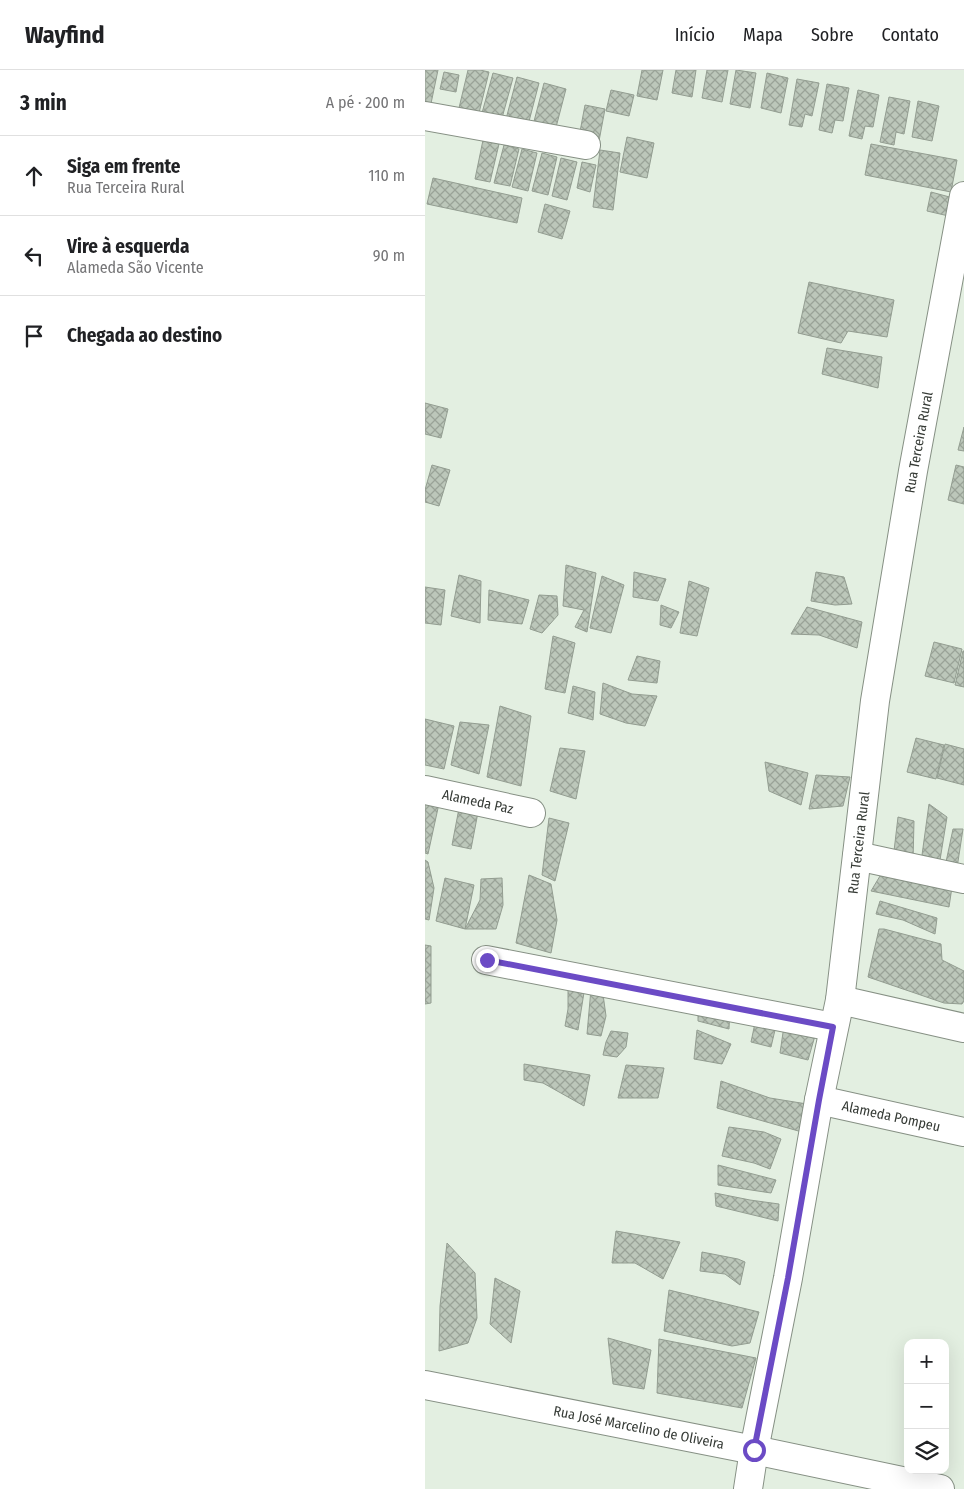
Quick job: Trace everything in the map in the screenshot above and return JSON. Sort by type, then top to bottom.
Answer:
[{"type":"street","points":[[425,116],[586,145]]},
{"type":"street","name":"Rua Terceira Rural","points":[[748,1489],[819,1100],[840,1000],[857,856],[925,466],[964,196]]},
{"type":"street","name":"Alameda Paz","points":[[425,790],[531,813]]},
{"type":"street","points":[[857,856],[964,879]]},
{"type":"street","points":[[487,960],[833,1027]]},
{"type":"street","points":[[840,1000],[964,1028]]},
{"type":"street","name":"Alameda Pompeu","points":[[819,1100],[964,1132]]},
{"type":"street","name":"Rua José Marcelino de Oliveira","points":[[425,1385],[940,1489]]},
{"type":"building","points":[[425,70],[438,70],[429,113],[425,112]]},
{"type":"building","points":[[468,70],[489,72],[479,113],[459,108]]},
{"type":"building","points":[[642,70],[663,70],[657,100],[637,96]]},
{"type":"building","points":[[676,70],[696,70],[692,97],[672,93]]},
{"type":"building","points":[[707,70],[728,70],[722,102],[702,98]]},
{"type":"building","points":[[736,70],[756,73],[750,108],[730,104]]},
{"type":"building","points":[[444,72],[459,75],[456,92],[440,89]]},
{"type":"building","points":[[493,73],[513,78],[502,118],[482,113]]},
{"type":"building","points":[[767,73],[788,78],[781,113],[761,108]]},
{"type":"building","points":[[517,77],[539,83],[527,129],[505,123]]},
{"type":"building","points":[[797,79],[819,83],[812,116],[805,114],[802,127],[789,125]]},
{"type":"building","points":[[544,83],[566,89],[554,135],[532,129]]},
{"type":"building","points":[[827,84],[849,88],[843,121],[835,120],[832,133],[819,130]]},
{"type":"building","points":[[611,90],[634,95],[629,116],[606,111]]},
{"type":"building","points":[[858,90],[879,95],[873,127],[865,126],[862,139],[849,136]]},
{"type":"building","points":[[889,97],[910,101],[904,134],[896,132],[894,145],[880,142]]},
{"type":"building","points":[[918,101],[939,106],[932,141],[912,137]]},
{"type":"building","points":[[585,105],[605,109],[599,141],[579,137]]},
{"type":"building","points":[[627,137],[654,143],[647,178],[620,172]]},
{"type":"building","points":[[483,140],[499,144],[490,182],[475,179]]},
{"type":"building","points":[[871,144],[957,160],[951,192],[865,175]]},
{"type":"building","points":[[504,145],[519,149],[510,186],[494,183]]},
{"type":"building","points":[[522,149],[537,153],[528,191],[512,187]]},
{"type":"building","points":[[600,150],[620,153],[613,210],[593,207]]},
{"type":"building","points":[[542,153],[557,157],[548,195],[532,191]]},
{"type":"building","points":[[561,158],[577,162],[567,200],[552,196]]},
{"type":"building","points":[[582,162],[596,165],[590,192],[577,188]]},
{"type":"building","points":[[433,178],[522,198],[517,223],[427,204]]},
{"type":"building","points":[[931,192],[957,199],[953,217],[927,211]]},
{"type":"building","points":[[545,204],[570,211],[562,239],[538,232]]},
{"type":"building","points":[[809,282],[894,300],[887,337],[848,331],[841,343],[798,333]]},
{"type":"building","points":[[827,348],[882,357],[878,388],[822,374]]},
{"type":"building","points":[[425,403],[448,409],[441,438],[425,434]]},
{"type":"building","points":[[964,427],[964,451],[958,450]]},
{"type":"building","points":[[432,465],[450,470],[439,506],[425,502],[425,490]]},
{"type":"building","points":[[956,465],[964,467],[964,504],[948,500]]},
{"type":"building","points":[[566,565],[596,573],[587,632],[575,627],[584,610],[563,606]]},
{"type":"building","points":[[634,572],[666,579],[658,601],[633,597]]},
{"type":"building","points":[[816,572],[844,577],[852,604],[835,605],[811,601]]},
{"type":"building","points":[[459,575],[481,581],[480,623],[451,616]]},
{"type":"building","points":[[602,576],[624,585],[611,633],[590,628]]},
{"type":"building","points":[[689,581],[709,588],[697,636],[680,633]]},
{"type":"building","points":[[425,587],[445,590],[441,625],[425,623]]},
{"type":"building","points":[[489,590],[529,600],[522,624],[488,620]]},
{"type":"building","points":[[539,595],[557,596],[558,615],[542,633],[530,629]]},
{"type":"building","points":[[661,605],[679,612],[671,628],[660,625]]},
{"type":"building","points":[[807,607],[862,622],[857,648],[819,635],[791,634]]},
{"type":"building","points":[[553,636],[575,643],[565,693],[545,689]]},
{"type":"building","points":[[934,642],[962,649],[954,683],[925,676]]},
{"type":"building","points":[[964,651],[964,687],[955,685]]},
{"type":"building","points":[[637,656],[660,661],[657,683],[628,680]]},
{"type":"building","points":[[603,683],[632,694],[657,696],[645,726],[626,723],[600,714]]},
{"type":"building","points":[[573,686],[595,692],[593,720],[568,713]]},
{"type":"building","points":[[500,706],[531,716],[521,786],[487,777]]},
{"type":"building","points":[[425,719],[454,726],[444,769],[425,765]]},
{"type":"building","points":[[460,722],[489,725],[479,774],[451,765]]},
{"type":"building","points":[[916,738],[944,745],[936,779],[907,772]]},
{"type":"building","points":[[945,744],[964,749],[964,785],[937,778]]},
{"type":"building","points":[[560,748],[585,751],[576,799],[550,791]]},
{"type":"building","points":[[765,762],[808,773],[801,805],[769,791]]},
{"type":"building","points":[[816,775],[850,777],[843,806],[809,809]]},
{"type":"building","points":[[425,797],[440,799],[428,854],[425,853]]},
{"type":"building","points":[[460,803],[479,807],[471,849],[452,845]]},
{"type":"building","points":[[929,804],[947,817],[940,860],[922,855]]},
{"type":"building","points":[[898,817],[914,821],[913,861],[894,851]]},
{"type":"building","points":[[549,818],[569,823],[555,881],[542,875]]},
{"type":"building","points":[[953,829],[963,829],[957,868],[946,862]]},
{"type":"building","points":[[425,860],[428,862],[434,888],[429,920],[425,919]]},
{"type":"building","points":[[529,875],[551,884],[557,920],[551,953],[516,943]]},
{"type":"building","points":[[880,876],[952,887],[949,907],[871,891]]},
{"type":"building","points":[[445,878],[474,885],[465,929],[436,921]]},
{"type":"building","points":[[502,878],[503,905],[496,929],[465,929],[480,900],[481,879]]},
{"type":"building","points":[[880,901],[937,918],[935,934],[903,920],[876,914]]},
{"type":"building","points":[[879,929],[941,944],[942,960],[964,971],[964,1001],[962,1004],[944,1003],[868,977]]},
{"type":"building","points":[[425,945],[431,946],[431,1003],[425,1004]]},
{"type":"building","points":[[568,979],[586,980],[578,1030],[565,1026],[568,1009]]},
{"type":"building","points":[[602,987],[606,1016],[601,1036],[587,1034],[591,989]]},
{"type":"building","points":[[698,1003],[730,1009],[729,1029],[698,1021]]},
{"type":"building","points":[[785,1019],[817,1029],[808,1060],[780,1053]]},
{"type":"building","points":[[755,1023],[775,1030],[771,1047],[751,1042]]},
{"type":"building","points":[[697,1030],[731,1044],[722,1064],[694,1059]]},
{"type":"building","points":[[611,1031],[628,1033],[626,1047],[617,1057],[603,1055]]},
{"type":"building","points":[[524,1064],[590,1075],[584,1106],[543,1083],[524,1080]]},
{"type":"building","points":[[626,1065],[664,1068],[658,1098],[618,1098]]},
{"type":"building","points":[[721,1081],[770,1098],[807,1104],[802,1132],[717,1108]]},
{"type":"building","points":[[729,1127],[764,1132],[781,1139],[770,1169],[754,1163],[722,1156]]},
{"type":"building","points":[[718,1165],[776,1180],[771,1193],[718,1185]]},
{"type":"building","points":[[715,1193],[779,1204],[778,1221],[716,1206]]},
{"type":"building","points":[[616,1231],[680,1242],[663,1279],[635,1263],[612,1263]]},
{"type":"building","points":[[447,1243],[475,1273],[477,1318],[468,1343],[439,1351],[440,1306]]},
{"type":"building","points":[[702,1252],[745,1262],[740,1285],[725,1274],[700,1271]]},
{"type":"building","points":[[495,1278],[520,1291],[511,1343],[490,1324]]},
{"type":"building","points":[[669,1290],[759,1312],[750,1343],[732,1346],[664,1331]]},
{"type":"building","points":[[608,1338],[651,1350],[644,1389],[613,1384]]},
{"type":"building","points":[[659,1339],[756,1358],[742,1408],[657,1393]]},
{"type":"route","points":[[487,960],[833,1027],[788,1278],[754,1450]]}]
